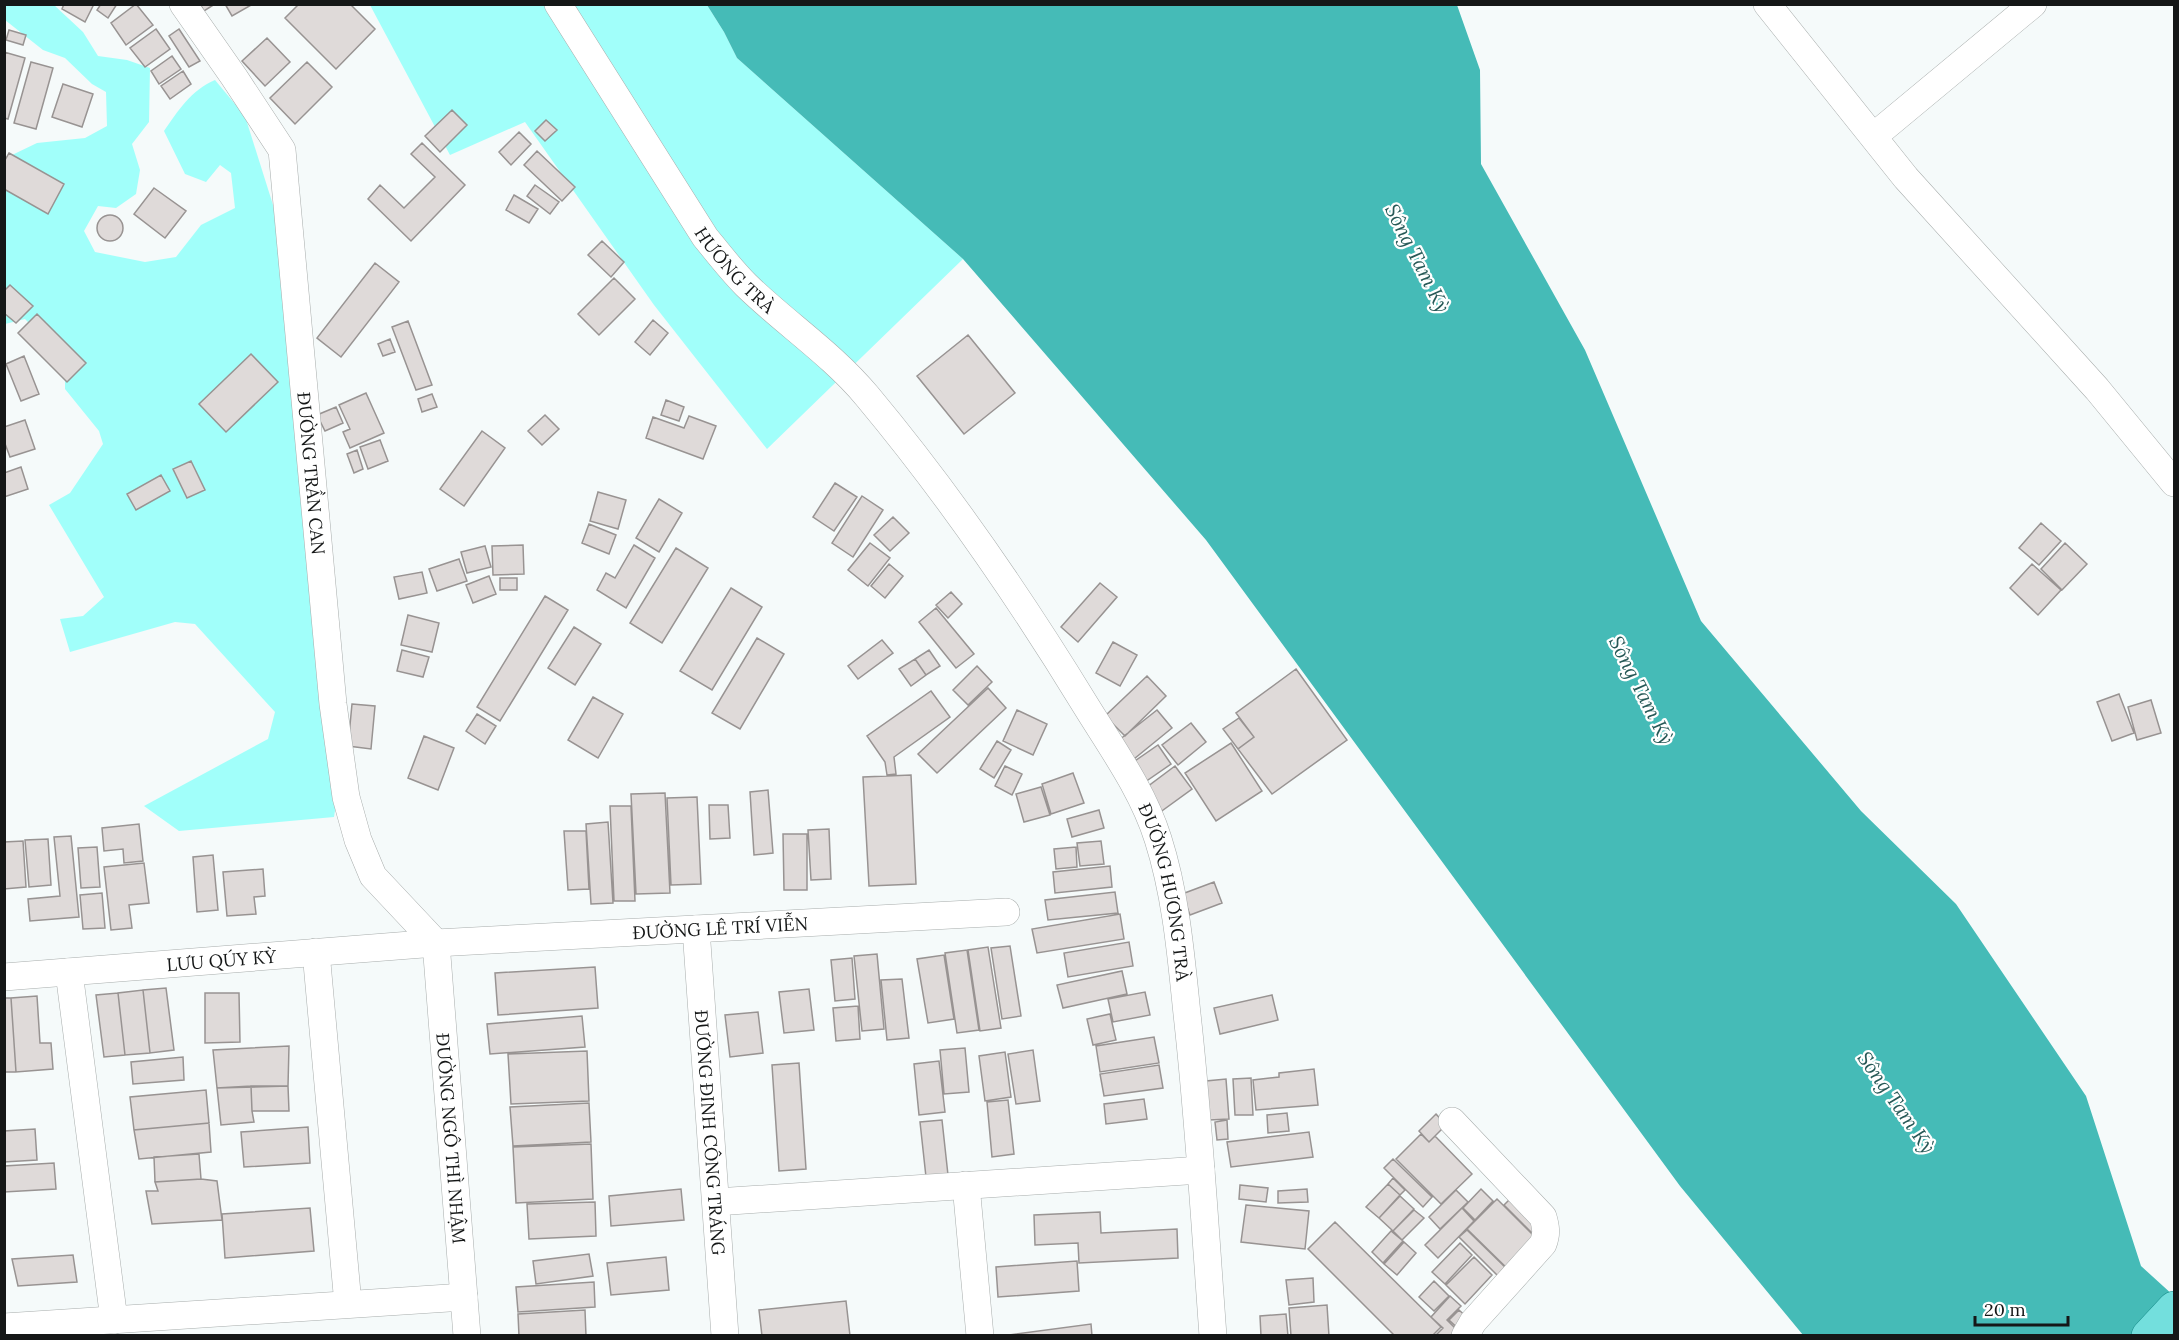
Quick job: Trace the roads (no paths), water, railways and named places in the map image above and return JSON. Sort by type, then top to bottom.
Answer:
[{"type":"main road","points":[[2148,1335],[2175,1308]]},
{"type":"street","name":"ĐƯỜNG TRẦN CAN","points":[[183,4],[282,150],[333,704],[346,797],[358,840],[373,876],[436,943]]},
{"type":"street","name":"HƯƠNG TRÀ","points":[[558,4],[705,237],[723,260],[744,283],[845,371],[867,395],[951,503]]},
{"type":"street","points":[[1767,4],[1906,178],[2097,389],[2175,483]]},
{"type":"street","points":[[1874,136],[2033,4]]},
{"type":"street","name":"ĐƯỜNG HƯƠNG TRÀ","points":[[951,503],[1001,573],[1077,691],[1131,780],[1157,835],[1168,878],[1180,948],[1194,1071],[1213,1335]]},
{"type":"street","name":"ĐƯỜNG LÊ TRÍ VIỄN","points":[[436,943],[1006,912]]},
{"type":"street","name":"ĐƯỜNG ĐINH CÔNG TRÁNG","points":[[696,929],[725,1335]]},
{"type":"street","name":"LƯU QÚY KỲ","points":[[4,977],[436,943]]},
{"type":"street","name":"ĐƯỜNG NGÔ THÌ NHẬM","points":[[436,943],[467,1335]]},
{"type":"street","points":[[316,952],[348,1305]]},
{"type":"street","points":[[69,972],[114,1320]]},
{"type":"street","points":[[1452,1121],[1543,1217],[1546,1227],[1543,1244],[1473,1322],[1465,1335]]},
{"type":"street","points":[[716,1202],[1201,1170]]},
{"type":"street","points":[[966,1185],[981,1335]]},
{"type":"street","points":[[4,1327],[464,1297]]},
{"type":"water","name":"Sông Tam Kỳ","points":[[707,5],[1457,5],[1480,70],[1481,164],[1585,350],[1701,621],[1861,811],[1956,904],[2086,1096],[2141,1266],[2174,1296],[2174,1335],[1803,1335],[1680,1186],[1206,540],[963,259],[737,58]]}]
